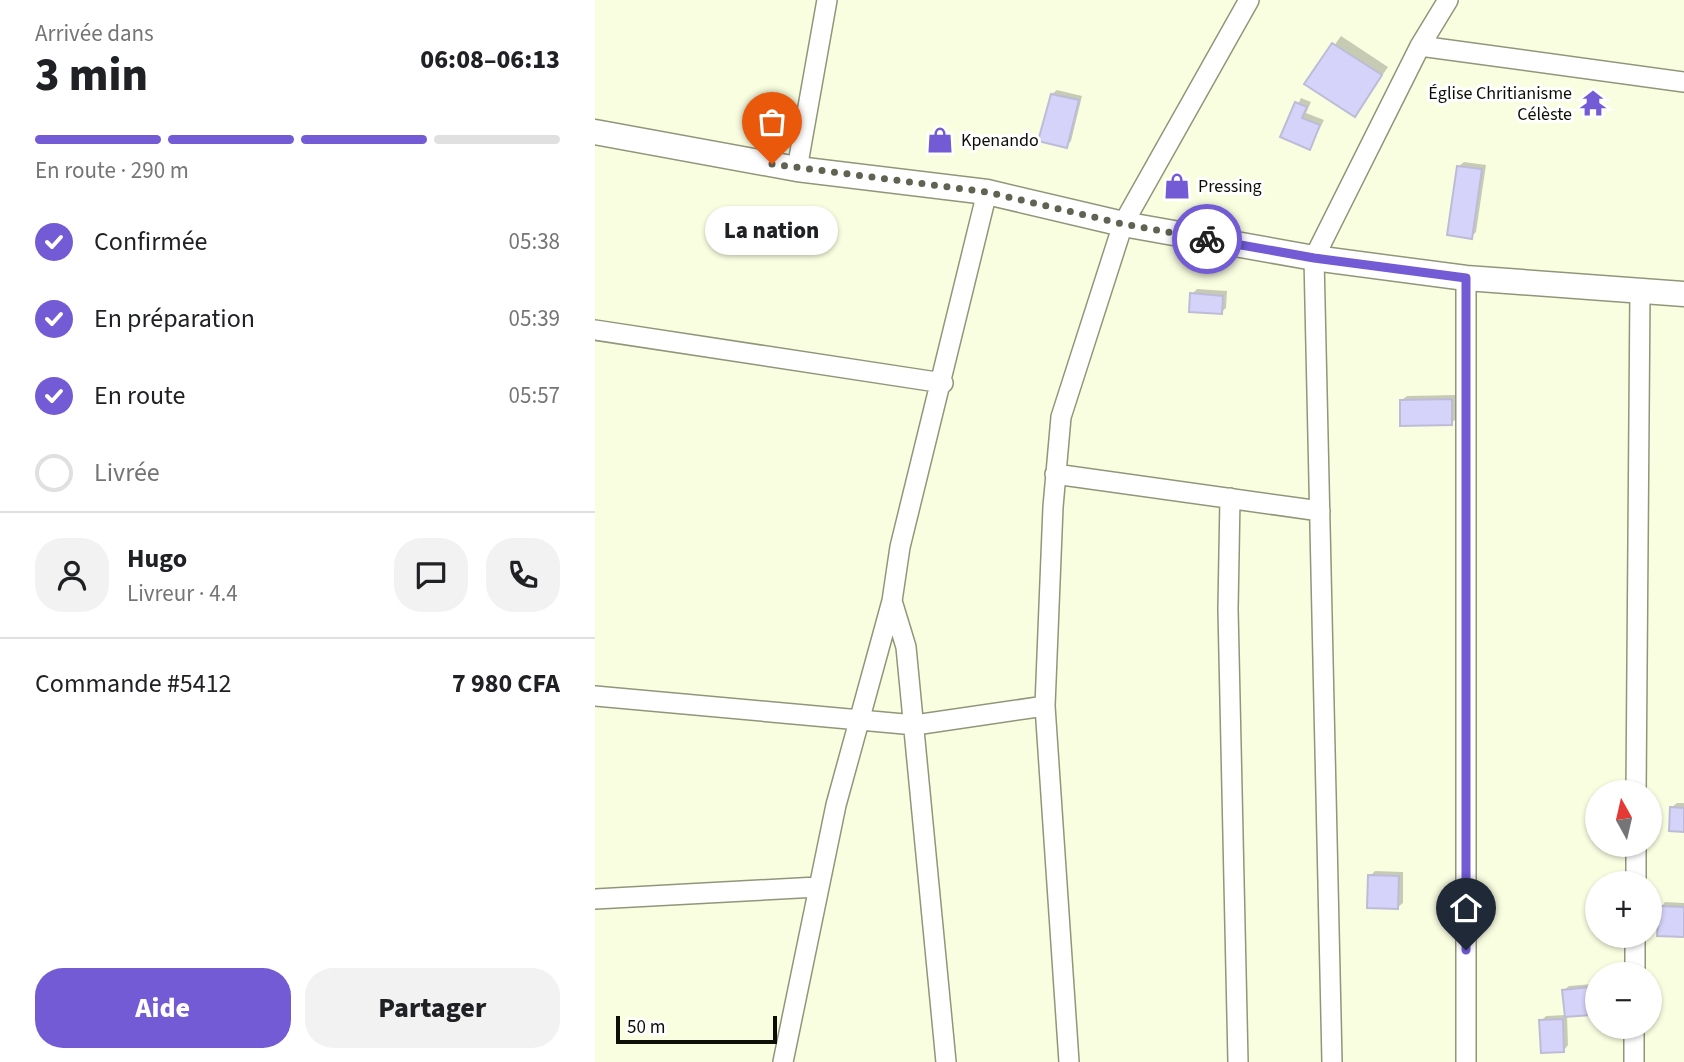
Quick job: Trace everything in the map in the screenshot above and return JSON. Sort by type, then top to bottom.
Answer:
[{"type":"street","points":[[797,169],[827,0]]},
{"type":"street","points":[[1069,1062],[1045,706],[1055,474],[1061,417],[1123,224],[1249,0]]},
{"type":"street","points":[[1332,1062],[1314,258],[1420,46],[1448,0]]},
{"type":"street","points":[[1420,46],[1684,82]]},
{"type":"street","points":[[595,132],[797,169],[987,192],[1123,224],[1314,258],[1466,278],[1684,293]]},
{"type":"street","points":[[783,1062],[817,887],[858,721],[892,601],[900,547],[943,383],[987,192]]},
{"type":"street","points":[[1466,278],[1466,1062]]},
{"type":"street","points":[[1636,780],[1640,290]]},
{"type":"street","points":[[595,330],[943,383]]},
{"type":"street","points":[[1055,474],[1320,511]]},
{"type":"street","points":[[1230,498],[1228,608],[1238,1062]]},
{"type":"street","points":[[892,601],[906,647],[946,1062]]},
{"type":"street","points":[[595,696],[915,725],[1045,706]]},
{"type":"street","points":[[595,900],[817,887]]},
{"type":"street","points":[[1634,1039],[1634,1062]]},
{"type":"building","points":[[1332,43],[1382,75],[1355,117],[1304,84]]},
{"type":"building","points":[[1051,94],[1079,100],[1067,148],[1038,141]]},
{"type":"building","points":[[1295,102],[1307,107],[1302,118],[1320,125],[1310,150],[1280,137]]},
{"type":"building","points":[[1457,166],[1482,169],[1472,239],[1447,235]]},
{"type":"building","points":[[1190,293],[1223,296],[1222,314],[1189,312]]},
{"type":"building","points":[[1452,399],[1452,425],[1400,426],[1400,400]]},
{"type":"building","points":[[1670,807],[1684,808],[1684,832],[1669,831]]},
{"type":"building","points":[[1368,875],[1399,876],[1398,909],[1367,908]]},
{"type":"building","points":[[1662,906],[1684,907],[1684,937],[1662,936]]},
{"type":"building","points":[[1585,987],[1585,1015],[1565,1017],[1562,990]]},
{"type":"building","points":[[1563,1019],[1564,1052],[1541,1053],[1539,1020]]},
{"type":"way so far","points":[[772,164],[987,192],[1123,224],[1207,239]]},
{"type":"place","name":"Église Chritianisme Célèste","points":[[1593,103]]},
{"type":"place","name":"Kpenando","points":[[940,140]]},
{"type":"place","name":"La nation","points":[[772,164]]},
{"type":"place","name":"Pressing","points":[[1177,186]]},
{"type":"route","points":[[1207,239],[1314,258],[1466,278],[1466,950]]}]
